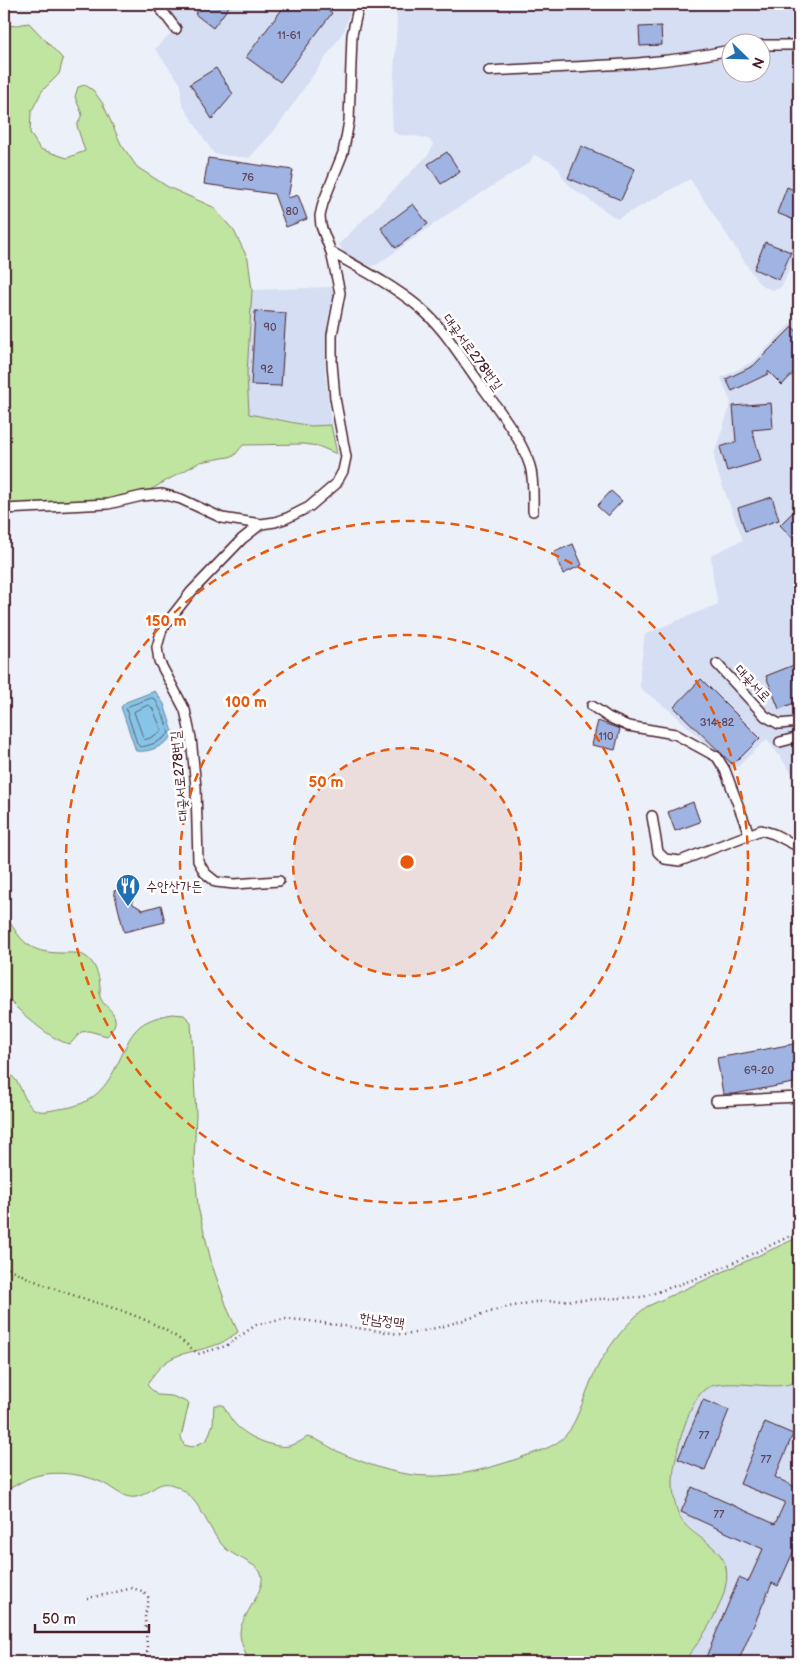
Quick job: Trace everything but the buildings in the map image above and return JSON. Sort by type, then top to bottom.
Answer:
[{"type":"lane","points":[[157,4],[176,29]]},
{"type":"lane","name":"대곶서로278번길","points":[[4,509],[108,504],[142,496],[162,494],[222,518],[261,524],[281,520],[309,507],[336,484],[343,471],[346,457],[335,398],[332,350],[340,293],[331,252],[321,226],[320,216],[322,203],[343,153],[346,138],[349,121],[352,35],[359,4]]},
{"type":"lane","points":[[770,45],[799,45]]},
{"type":"lane","points":[[488,71],[701,57],[720,52]]},
{"type":"lane","name":"대곶서로278번길","points":[[331,252],[376,277],[418,306],[440,327],[510,426],[521,446],[530,467],[533,511]]},
{"type":"lane","name":"대곶서로278번길","points":[[261,524],[242,540],[190,592],[162,629],[157,647],[159,661],[185,710],[191,738],[196,787],[198,861],[205,873],[216,882],[234,884],[279,881]]},
{"type":"lane","name":"대곶서로","points":[[717,664],[765,716],[779,724],[799,722]]},
{"type":"lane","points":[[592,706],[608,718],[628,726],[675,734],[717,757],[725,770],[749,834]]},
{"type":"lane","points":[[780,742],[799,737]]},
{"type":"lane","points":[[652,816],[658,852],[665,859],[680,861],[761,830],[774,834],[799,847]]},
{"type":"lane","points":[[716,1101],[799,1097]]},
{"type":"path","name":"한남정맥","points":[[4,1266],[64,1292],[136,1315],[161,1327],[198,1354],[226,1346],[256,1325],[286,1319],[351,1326],[390,1334],[406,1335],[444,1326],[503,1308],[534,1302],[643,1297],[709,1274],[799,1232]]},
{"type":"path","points":[[87,1598],[132,1588],[142,1591],[149,1598],[145,1616],[148,1662]]},
{"type":"shaded area","points":[[166,4],[352,4],[344,31],[275,130],[249,158],[214,154],[183,106],[181,84],[155,49],[179,25]]},
{"type":"shaded area","points":[[386,4],[799,4],[799,244],[780,288],[772,290],[758,282],[690,179],[617,219],[571,187],[563,178],[559,169],[551,162],[534,155],[529,163],[445,216],[378,264],[371,266],[350,258],[343,252],[339,244],[428,155],[433,143],[428,139],[416,136],[398,135],[393,131],[392,110],[396,13],[391,6]]},
{"type":"shaded area","points":[[333,287],[334,298],[329,313],[326,337],[325,370],[331,425],[311,426],[249,414],[247,374],[252,290]]},
{"type":"shaded area","points":[[799,315],[799,783],[767,739],[734,770],[673,713],[640,688],[640,671],[645,634],[718,604],[711,555],[743,540],[716,468],[714,454],[731,403],[721,378],[754,361]]},
{"type":"shaded area","points":[[799,1378],[799,1662],[683,1662],[710,1624],[725,1588],[719,1553],[683,1522],[674,1500],[673,1480],[676,1457],[687,1416],[696,1398],[704,1389],[711,1385],[727,1383],[771,1386],[788,1385]]},
{"type":"green space","points":[[29,23],[63,59],[59,74],[42,91],[31,112],[30,133],[40,149],[67,158],[85,151],[77,126],[82,114],[75,97],[78,87],[85,85],[93,90],[103,104],[121,144],[137,167],[168,187],[213,207],[234,231],[248,259],[252,290],[247,374],[249,414],[311,426],[331,425],[337,454],[318,446],[304,444],[243,445],[234,456],[200,462],[139,496],[116,502],[4,507],[4,27]]},
{"type":"green space","points":[[4,912],[20,937],[32,947],[40,951],[79,954],[85,956],[91,962],[99,978],[100,997],[113,1013],[115,1019],[114,1026],[107,1036],[89,1031],[81,1032],[70,1044],[62,1042],[34,1024],[4,994]]},
{"type":"green space","points":[[172,1014],[184,1015],[191,1022],[196,1114],[194,1159],[198,1207],[212,1265],[238,1332],[221,1343],[171,1359],[163,1364],[147,1385],[157,1395],[172,1396],[189,1403],[181,1437],[184,1445],[192,1447],[207,1440],[213,1424],[214,1405],[223,1405],[236,1425],[246,1433],[268,1444],[289,1446],[307,1437],[348,1456],[379,1468],[399,1473],[419,1476],[456,1474],[476,1471],[517,1459],[547,1448],[566,1435],[575,1420],[600,1362],[615,1340],[646,1307],[799,1237],[799,1286],[796,1298],[799,1311],[799,1378],[786,1385],[777,1386],[720,1384],[711,1386],[704,1390],[692,1407],[678,1447],[673,1482],[676,1508],[688,1528],[719,1554],[726,1568],[727,1579],[720,1605],[706,1631],[683,1662],[249,1662],[240,1633],[244,1619],[261,1587],[261,1573],[254,1566],[224,1547],[196,1503],[184,1491],[176,1486],[163,1484],[142,1495],[132,1497],[123,1495],[105,1484],[87,1477],[56,1473],[27,1479],[4,1492],[4,1069],[16,1080],[27,1102],[36,1110],[48,1111],[78,1105],[94,1096],[107,1083],[129,1039],[140,1026],[159,1017]]},
{"type":"water","points":[[155,691],[164,704],[174,735],[157,748],[147,751],[136,751],[121,707],[126,702]]},
{"type":"place","name":"수안산가든","points":[[128,907]]}]
